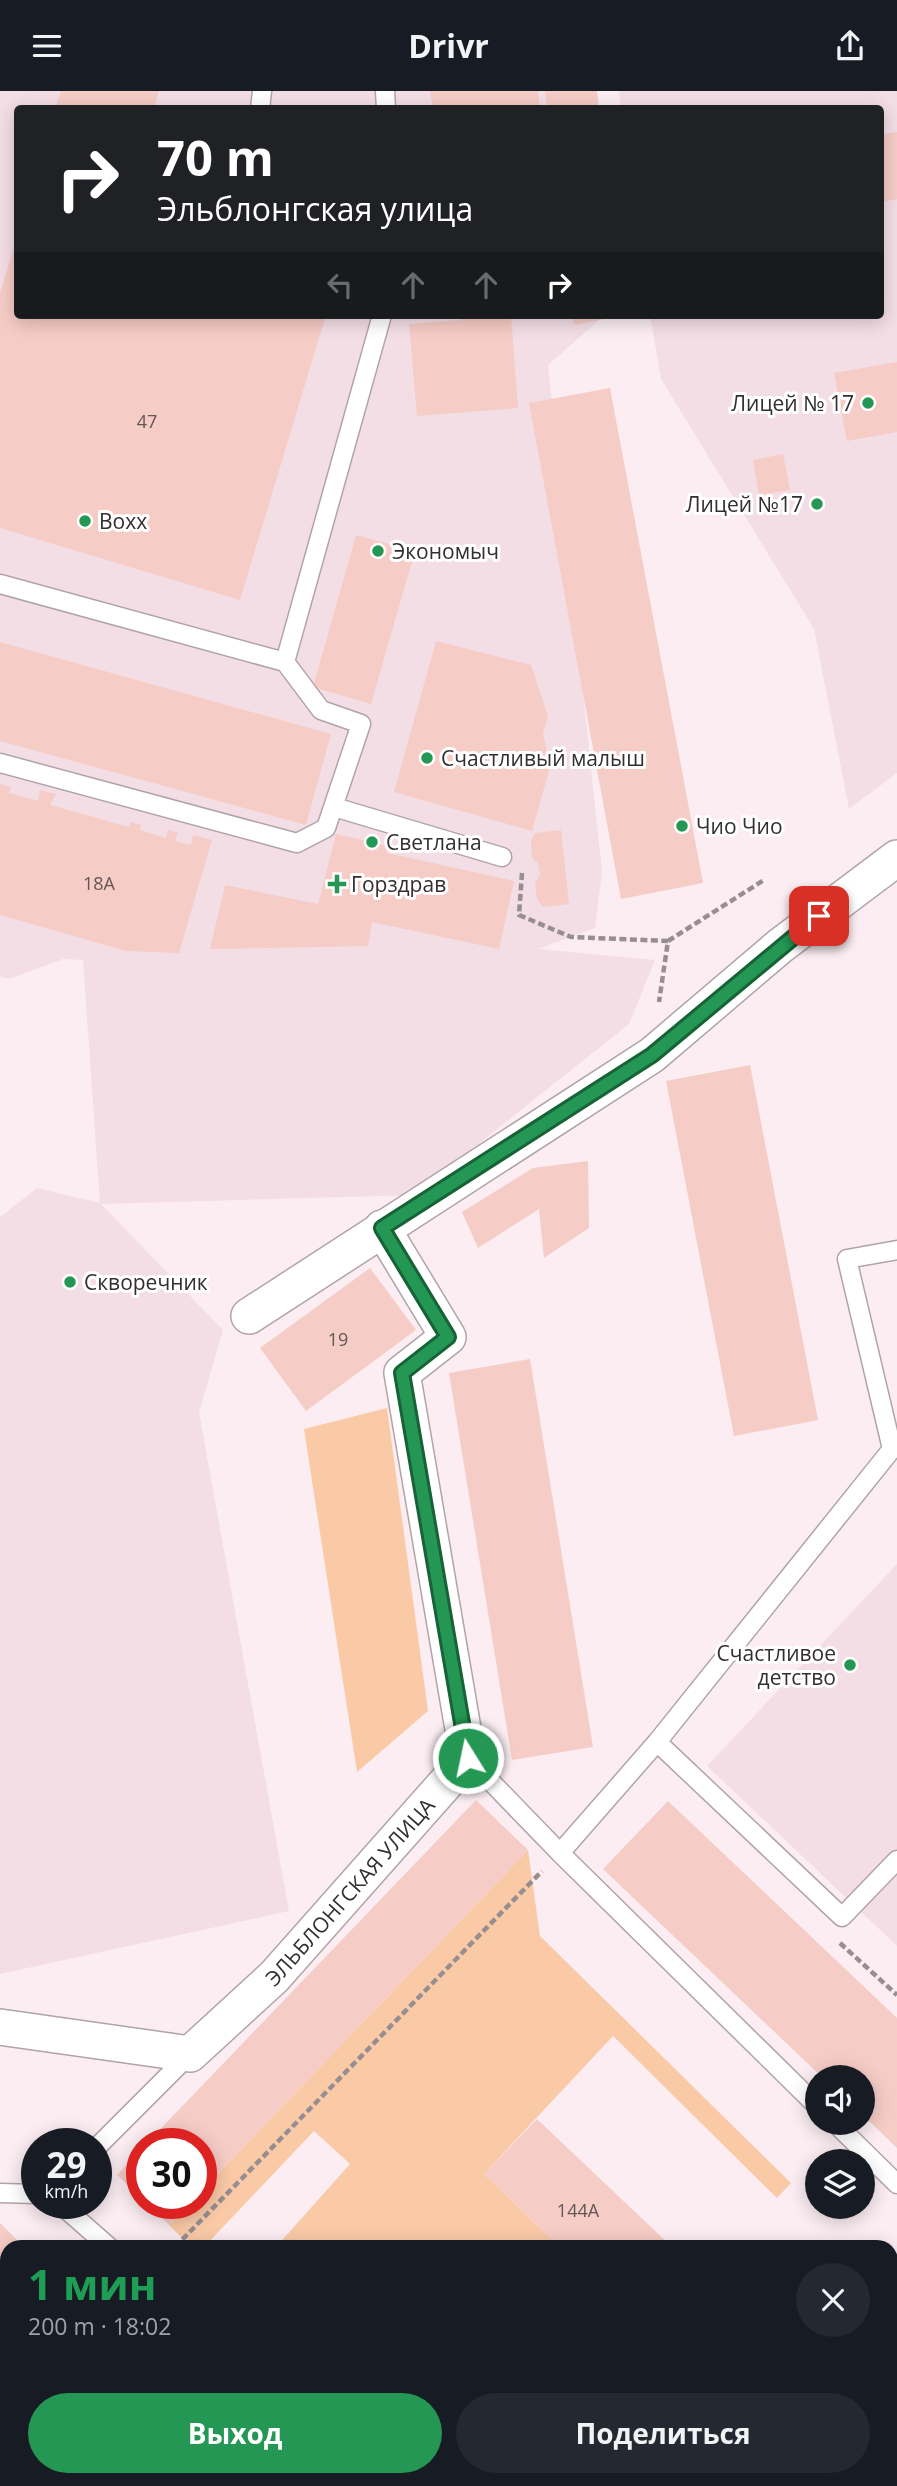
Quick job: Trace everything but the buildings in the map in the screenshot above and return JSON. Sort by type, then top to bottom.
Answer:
[{"type":"street","points":[[249,1316],[652,1055],[780,946],[897,858]]},
{"type":"street","points":[[382,1228],[448,1337],[402,1373],[468,1758]]},
{"type":"street","name":"ЭЛЬБЛОНГСКАЯ УЛИЦА","points":[[190,2054],[274,1977],[468,1758]]},
{"type":"street","points":[[0,2027],[190,2054]]},
{"type":"lane","points":[[285,662],[381,319]]},
{"type":"lane","points":[[0,584],[285,662],[321,710],[361,724],[326,828],[297,843],[0,763]]},
{"type":"lane","points":[[334,807],[502,857]]},
{"type":"lane","points":[[560,1853],[657,1742],[892,1449],[847,1259],[897,1250]]},
{"type":"lane","points":[[657,1742],[842,1917],[897,1860]]},
{"type":"lane","points":[[468,1758],[560,1853],[805,2094]]},
{"type":"lane","points":[[112,2132],[190,2054]]},
{"type":"lane","points":[[847,2135],[897,2184]]},
{"type":"lane","points":[[0,2193],[21,2194]]},
{"type":"lane","points":[[77,2219],[101,2240]]},
{"type":"path","points":[[502,857],[523,868],[519,915],[571,937],[668,941],[764,880]]},
{"type":"path","points":[[652,1055],[668,941]]},
{"type":"path","points":[[183,2240],[560,1853]]},
{"type":"shaded area","points":[[0,91],[578,91],[580,105],[14,105],[14,319],[600,319],[548,365],[602,871],[595,928],[538,949],[655,960],[629,1024],[414,1195],[101,1204],[223,1330],[199,1412],[289,1911],[0,1974],[0,1217],[37,1188],[100,1203],[83,960],[63,959],[9,979],[0,976]]},
{"type":"shaded area","name":"Лицей №17","points":[[619,91],[897,91],[897,773],[849,809],[814,629],[661,379],[651,319],[884,319],[884,105],[621,105]]},
{"type":"shaded area","points":[[387,1408],[428,1711],[357,1772],[304,1429]]},
{"type":"shaded area","name":"Счастливое детство","points":[[897,1564],[897,1946],[707,1766]]},
{"type":"shaded area","points":[[528,1850],[540,1936],[791,2183],[777,2198],[613,2036],[484,2174],[553,2240],[282,2240],[350,2164],[314,2131],[211,2240],[184,2240],[169,2225],[175,2219],[217,2219],[217,2174]]},
{"type":"place","name":"Лицей № 17","points":[[868,403]]},
{"type":"place","name":"Лицей №17","points":[[817,504]]},
{"type":"place","name":"Boxx","points":[[85,521]]},
{"type":"place","name":"Экономыч","points":[[378,551]]},
{"type":"place","name":"Счастливый малыш","points":[[427,758]]},
{"type":"place","name":"Чио Чио","points":[[682,826]]},
{"type":"place","name":"Светлана","points":[[372,842]]},
{"type":"place","name":"Горздрав","points":[[337,884]]},
{"type":"place","name":"Скворечник","points":[[70,1282]]},
{"type":"place","name":"Счастливое детство","points":[[850,1665]]},
{"type":"route","points":[[468,1758],[402,1373],[448,1337],[382,1228],[652,1055],[819,916]]}]
